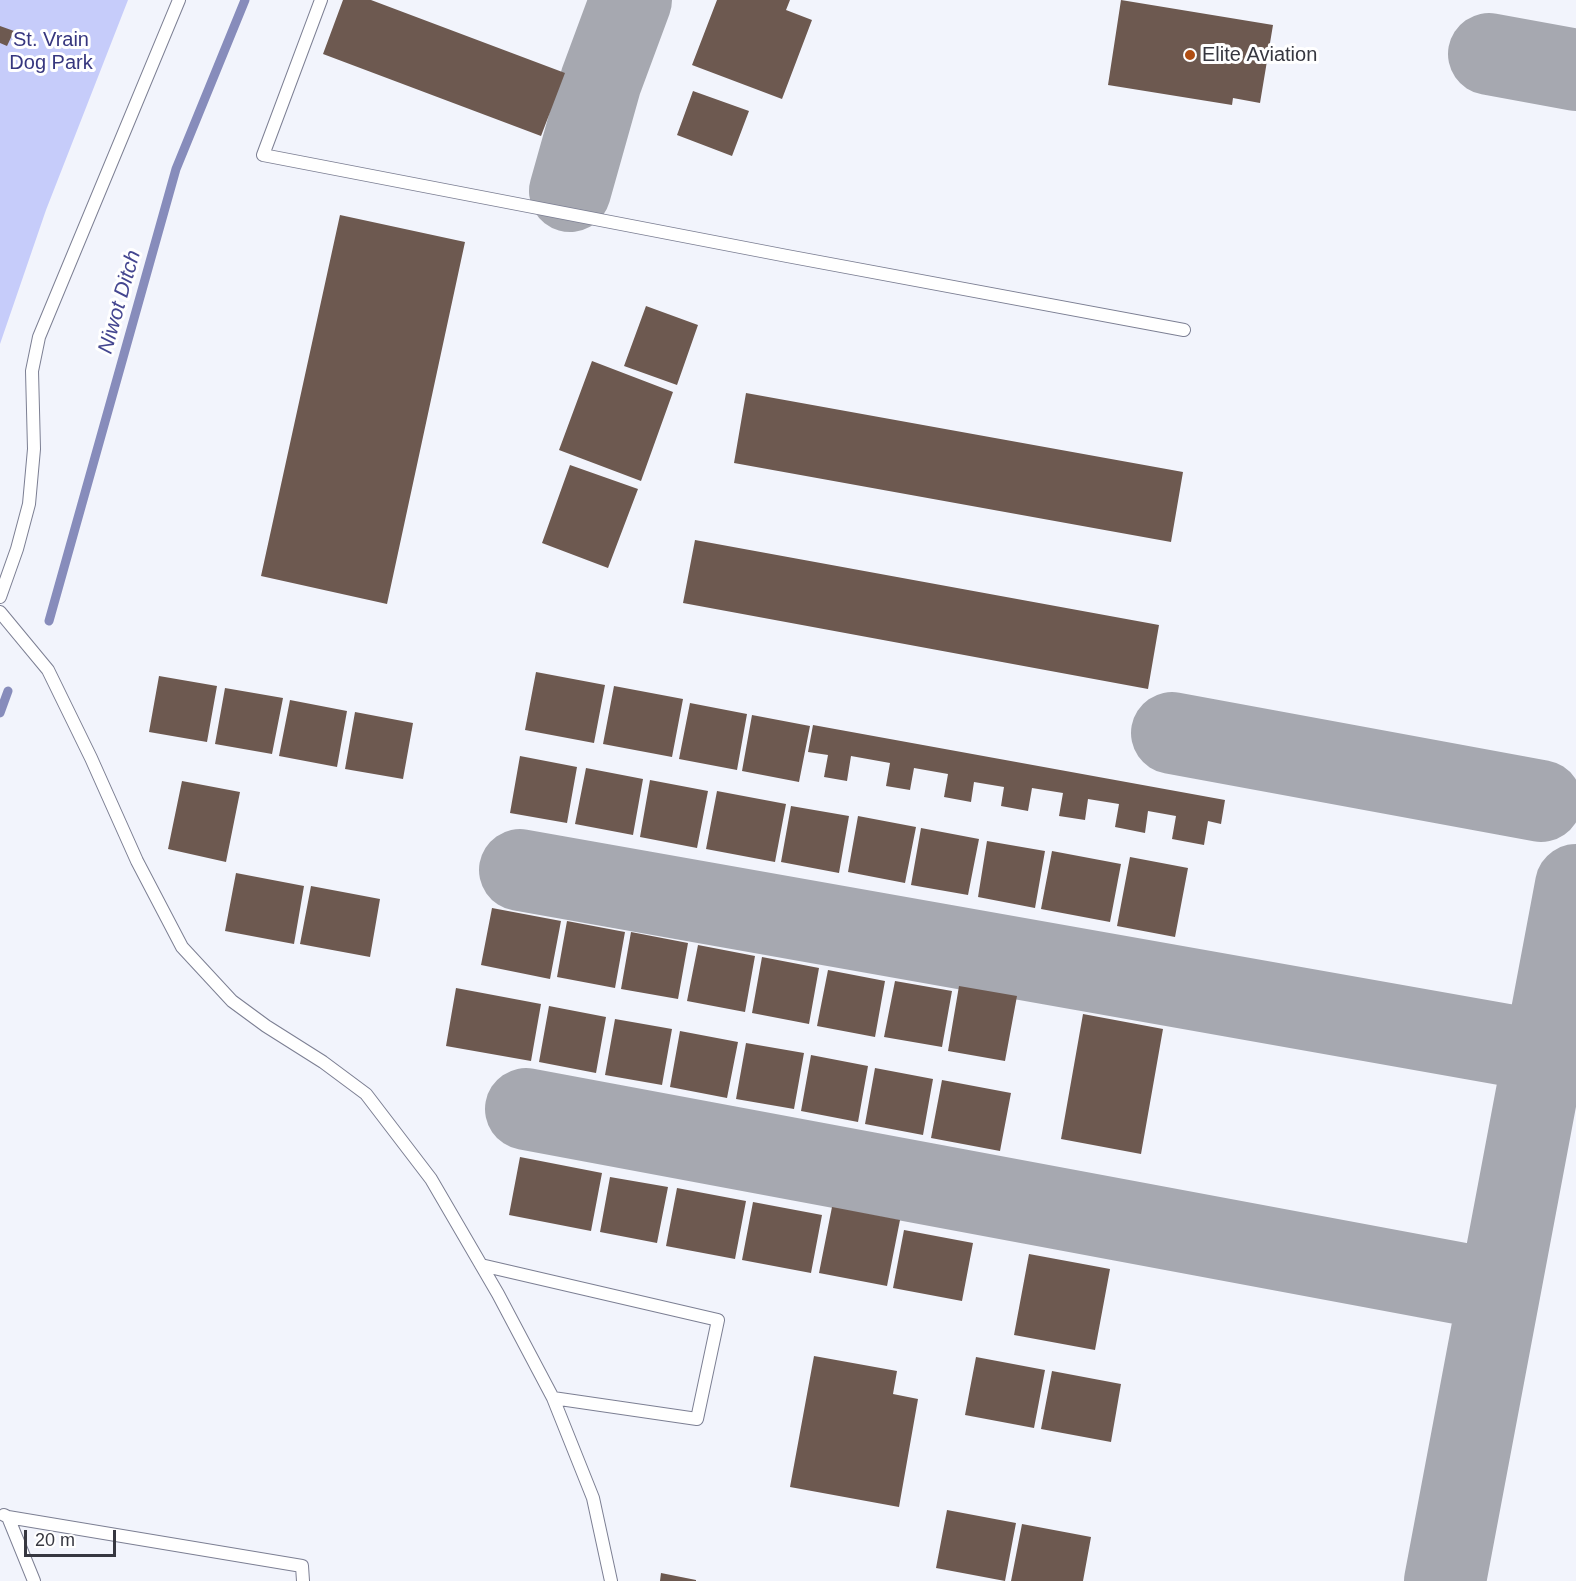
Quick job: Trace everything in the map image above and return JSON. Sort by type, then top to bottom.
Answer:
[{"type":"lane","points":[[0,597],[17,549],[28,504],[34,449],[32,371],[39,337],[179,0]]},
{"type":"lane","points":[[321,0],[263,155],[1184,330]]},
{"type":"lane","points":[[0,612],[48,670],[91,758],[137,861],[182,947],[232,1001],[366,1094],[431,1179],[481,1265],[553,1398],[593,1498],[611,1581]]},
{"type":"lane","points":[[481,1265],[718,1320],[697,1419],[553,1398]]},
{"type":"lane","points":[[4,1515],[34,1581]]},
{"type":"lane","points":[[4,1515],[302,1566],[303,1581]]},
{"type":"green space","name":"St. Vrain Dog Park","points":[[0,0],[128,0],[46,210],[0,344]]},
{"type":"building","points":[[343,0],[371,0],[565,73],[541,136],[323,54]]},
{"type":"building","points":[[717,0],[790,0],[786,10],[812,20],[782,99],[692,65]]},
{"type":"building","name":"Elite Aviation","points":[[1121,0],[1273,25],[1260,103],[1233,98],[1232,105],[1108,85]]},
{"type":"building","points":[[0,26],[14,31],[7,46],[0,43]]},
{"type":"building","points":[[693,91],[749,111],[732,156],[677,135]]},
{"type":"building","points":[[340,215],[465,242],[387,604],[261,576]]},
{"type":"building","points":[[646,306],[698,325],[677,385],[624,366]]},
{"type":"building","points":[[592,361],[673,392],[641,481],[559,450]]},
{"type":"building","points":[[746,393],[1183,472],[1171,542],[734,463]]},
{"type":"building","points":[[570,465],[638,489],[608,568],[542,543]]},
{"type":"building","points":[[695,540],[1159,625],[1148,689],[683,603]]},
{"type":"building","points":[[536,672],[605,685],[594,743],[525,730]]},
{"type":"building","points":[[159,676],[217,686],[207,742],[149,732]]},
{"type":"building","points":[[614,686],[683,699],[672,757],[603,744]]},
{"type":"building","points":[[225,688],[283,698],[272,754],[215,744]]},
{"type":"building","points":[[290,700],[347,711],[337,767],[279,756]]},
{"type":"building","points":[[690,703],[747,714],[737,770],[679,759]]},
{"type":"building","points":[[355,712],[413,723],[403,779],[345,769]]},
{"type":"building","points":[[752,715],[810,726],[799,782],[742,771]]},
{"type":"building","points":[[813,725],[1225,800],[1221,824],[1208,821],[1204,845],[1172,839],[1176,816],[1148,811],[1145,833],[1115,827],[1119,804],[1088,799],[1085,820],[1059,816],[1063,793],[1032,788],[1028,811],[1001,806],[1004,787],[974,782],[971,802],[944,797],[948,774],[914,768],[910,790],[886,786],[890,763],[851,756],[847,781],[824,777],[828,755],[808,752]]},
{"type":"building","points":[[520,756],[577,767],[567,823],[510,813]]},
{"type":"building","points":[[586,768],[643,779],[633,835],[575,824]]},
{"type":"building","points":[[650,780],[708,791],[697,848],[640,837]]},
{"type":"building","points":[[182,781],[240,792],[226,862],[168,849]]},
{"type":"building","points":[[717,791],[786,804],[775,862],[706,849]]},
{"type":"building","points":[[791,806],[849,816],[839,873],[781,862]]},
{"type":"building","points":[[858,816],[916,827],[905,883],[848,872]]},
{"type":"building","points":[[921,828],[979,839],[968,895],[911,885]]},
{"type":"building","points":[[987,841],[1045,851],[1035,908],[978,897]]},
{"type":"building","points":[[1052,851],[1121,864],[1110,922],[1041,909]]},
{"type":"building","points":[[1130,857],[1188,868],[1175,937],[1117,926]]},
{"type":"building","points":[[236,873],[304,886],[294,944],[225,931]]},
{"type":"building","points":[[311,886],[380,899],[370,957],[300,944]]},
{"type":"building","points":[[492,908],[561,921],[550,979],[481,965]]},
{"type":"building","points":[[567,921],[625,932],[615,988],[557,977]]},
{"type":"building","points":[[631,932],[688,943],[678,999],[621,989]]},
{"type":"building","points":[[698,945],[755,956],[745,1012],[687,1001]]},
{"type":"building","points":[[762,957],[819,968],[809,1024],[752,1013]]},
{"type":"building","points":[[828,970],[885,981],[875,1037],[817,1026]]},
{"type":"building","points":[[895,981],[952,991],[942,1047],[884,1037]]},
{"type":"building","points":[[959,986],[1017,996],[1005,1061],[948,1051]]},
{"type":"building","points":[[456,988],[541,1004],[531,1061],[446,1046]]},
{"type":"building","points":[[549,1006],[606,1017],[596,1073],[539,1062]]},
{"type":"building","points":[[1083,1014],[1163,1029],[1141,1154],[1061,1139]]},
{"type":"building","points":[[615,1019],[672,1029],[662,1085],[605,1075]]},
{"type":"building","points":[[680,1031],[738,1042],[727,1098],[670,1087]]},
{"type":"building","points":[[746,1043],[804,1053],[794,1109],[736,1099]]},
{"type":"building","points":[[811,1055],[868,1066],[858,1122],[801,1111]]},
{"type":"building","points":[[875,1068],[933,1079],[923,1135],[865,1124]]},
{"type":"building","points":[[942,1080],[1011,1093],[1000,1151],[931,1138]]},
{"type":"building","points":[[520,1157],[602,1173],[591,1231],[509,1215]]},
{"type":"building","points":[[610,1177],[668,1187],[657,1243],[600,1232]]},
{"type":"building","points":[[677,1188],[746,1201],[735,1259],[666,1246]]},
{"type":"building","points":[[753,1202],[822,1215],[811,1273],[742,1260]]},
{"type":"building","points":[[832,1207],[900,1220],[887,1286],[819,1273]]},
{"type":"building","points":[[904,1230],[973,1243],[962,1301],[893,1288]]},
{"type":"building","points":[[1029,1254],[1110,1269],[1095,1350],[1014,1335]]},
{"type":"building","points":[[814,1356],[897,1371],[893,1394],[918,1399],[899,1507],[790,1487]]},
{"type":"building","points":[[976,1357],[1045,1370],[1034,1428],[965,1415]]},
{"type":"building","points":[[1052,1371],[1121,1384],[1111,1442],[1041,1429]]},
{"type":"building","points":[[947,1510],[1016,1523],[1005,1581],[936,1568]]},
{"type":"building","points":[[1022,1524],[1091,1537],[1083,1581],[1011,1581]]},
{"type":"building","points":[[661,1573],[696,1580],[696,1581],[660,1581]]},
{"type":"waterway","name":"Niwot Ditch","points":[[49,621],[176,169],[245,0]]},
{"type":"waterway","name":"Niwot Ditch","points":[[0,713],[8,691]]},
{"type":"taxiway","points":[[570,191],[601,81],[631,0]]},
{"type":"taxiway","points":[[1489,54],[1576,70]]},
{"type":"taxiway","points":[[1172,733],[1541,801]]},
{"type":"taxiway","points":[[520,870],[1507,1045]]},
{"type":"taxiway","points":[[1445,1581],[1576,885]]},
{"type":"taxiway","points":[[526,1109],[1463,1284]]},
{"type":"place","name":"Elite Aviation","points":[[1190,55]]}]
